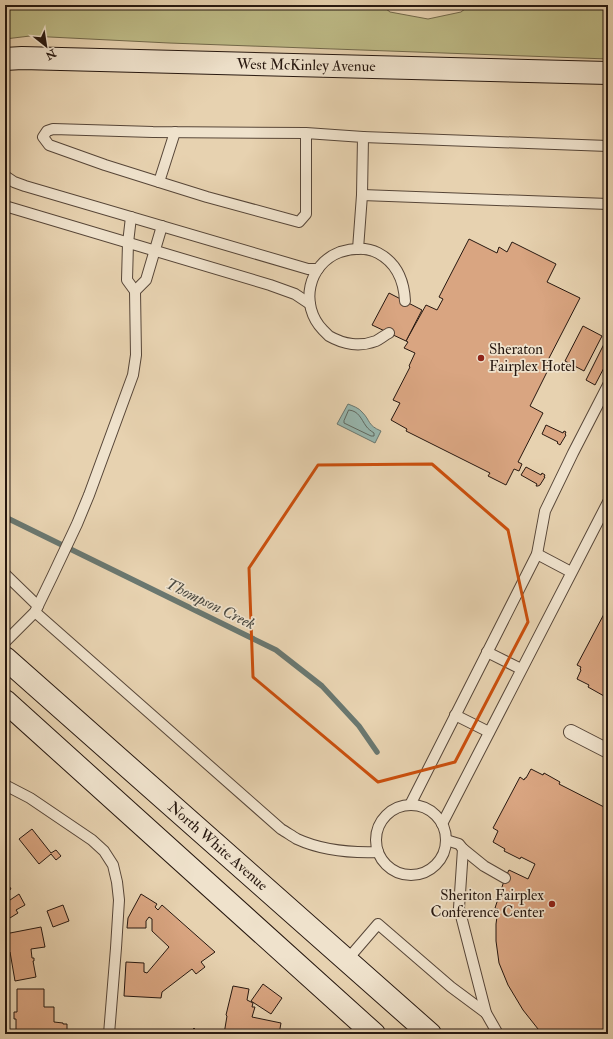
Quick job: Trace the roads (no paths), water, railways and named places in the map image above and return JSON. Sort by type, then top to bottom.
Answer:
[{"type":"main road","name":"West McKinley Avenue","points":[[5,59],[22,58],[608,73]]},
{"type":"main road","name":"North White Avenue","points":[[5,658],[430,1034]]},
{"type":"main road","points":[[5,701],[374,1034]]},
{"type":"street","points":[[571,732],[608,751]]},
{"type":"lane","points":[[306,133],[306,214],[299,222],[207,197],[105,165],[49,145],[43,137],[47,131],[53,130],[306,133],[363,137],[608,146]]},
{"type":"lane","points":[[159,182],[175,132]]},
{"type":"lane","points":[[358,249],[362,195],[363,137]]},
{"type":"lane","points":[[5,176],[14,182],[25,186],[308,268],[318,269]]},
{"type":"lane","points":[[362,195],[608,204]]},
{"type":"lane","points":[[5,206],[270,284],[295,294],[310,304]]},
{"type":"lane","points":[[5,642],[36,609],[52,577],[90,496],[133,375],[136,354],[134,291],[127,280],[128,243],[131,217]]},
{"type":"lane","points":[[134,291],[146,280],[162,226]]},
{"type":"lane","points":[[389,333],[375,341],[359,345],[343,342],[328,336],[317,324],[310,309],[309,293],[312,278],[321,264],[333,255],[348,249],[363,249],[378,253],[391,262],[400,275],[405,301]]},
{"type":"lane","points":[[410,805],[537,554],[545,511],[608,385]]},
{"type":"lane","points":[[442,824],[608,502]]},
{"type":"lane","points":[[537,554],[571,572]]},
{"type":"lane","points":[[5,574],[36,609],[281,829],[297,839],[317,847],[338,852],[378,852]]},
{"type":"lane","points":[[487,652],[521,669]]},
{"type":"lane","points":[[455,715],[489,732]]},
{"type":"lane","points":[[5,785],[30,798],[92,840],[104,851],[113,865],[119,900],[109,1034]]},
{"type":"lane","points":[[410,805],[420,806],[429,810],[442,824],[445,832],[446,840],[443,852],[437,862],[428,870],[417,874],[405,874],[393,870],[384,863],[378,852],[376,832],[380,822],[388,813],[398,807],[410,805]]},
{"type":"lane","points":[[446,840],[459,844],[484,866],[505,878]]},
{"type":"lane","points":[[463,849],[458,908],[486,1013],[498,1034]]},
{"type":"lane","points":[[347,960],[378,924],[451,987],[486,1013]]},
{"type":"water","points":[[348,404],[359,409],[371,425],[381,431],[375,443],[337,424]]},
{"type":"waterway","name":"Thompson Creek","points":[[5,517],[276,650],[322,686],[359,726],[377,752]]},
{"type":"place","name":"Sheraton Fairplex Hotel","points":[[481,358]]},
{"type":"place","name":"Sheriton Fairplex Conference Center","points":[[552,904]]}]
